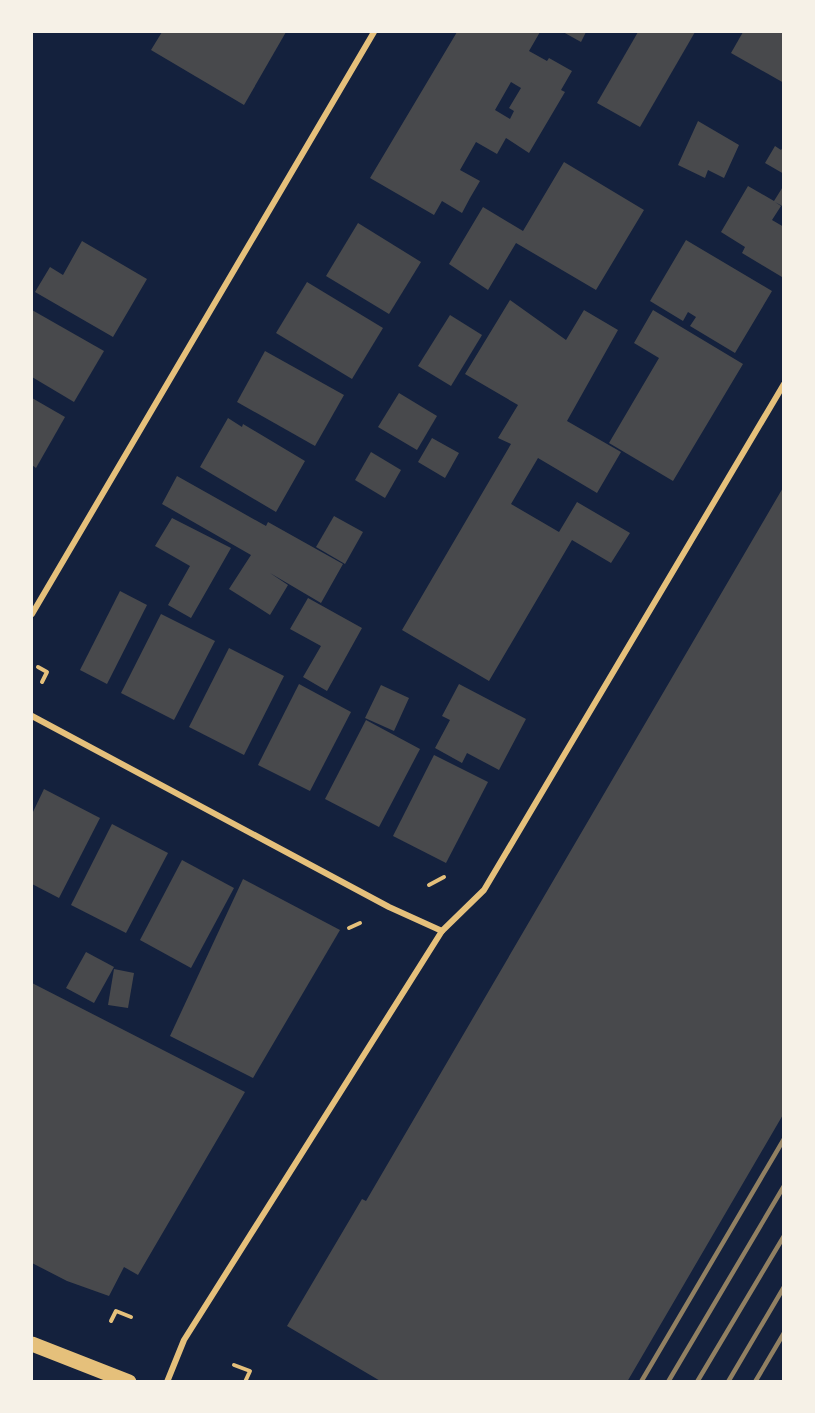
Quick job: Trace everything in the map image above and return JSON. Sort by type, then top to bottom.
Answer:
[{"type":"main road","points":[[32,1344],[129,1382]]},
{"type":"street","points":[[32,614],[374,32]]},
{"type":"street","points":[[167,1382],[184,1340],[442,931],[484,890],[783,384]]},
{"type":"street","points":[[32,716],[379,901],[442,931]]},
{"type":"path","points":[[38,667],[47,672],[42,682]]},
{"type":"path","points":[[429,885],[444,877]]},
{"type":"path","points":[[349,928],[360,922]]},
{"type":"path","points":[[111,1321],[116,1311],[131,1317]]},
{"type":"path","points":[[234,1365],[250,1371],[245,1382]]},
{"type":"building","points":[[162,32],[286,32],[244,105],[151,50]]},
{"type":"building","points":[[457,32],[540,32],[529,51],[547,61],[549,58],[572,71],[561,90],[565,92],[529,153],[506,138],[497,154],[476,142],[460,170],[480,181],[462,213],[442,201],[434,215],[370,178]],"holes":[[[511,82],[521,88],[509,108],[514,111],[510,119],[495,110]]]},
{"type":"building","points":[[563,32],[586,32],[581,42]]},
{"type":"building","points":[[638,32],[695,32],[640,127],[597,103]]},
{"type":"building","points":[[743,32],[784,32],[784,83],[731,53]]},
{"type":"building","points":[[698,121],[739,145],[724,178],[708,170],[705,178],[678,165]]},
{"type":"building","points":[[775,146],[781,150],[784,146],[784,174],[765,163]]},
{"type":"building","points":[[564,162],[644,210],[596,290],[516,243],[488,290],[449,264],[483,207],[523,231]]},
{"type":"building","points":[[784,185],[784,207],[775,202],[781,206],[772,220],[784,227],[782,277],[742,253],[745,247],[721,232],[748,186],[774,201]]},
{"type":"building","points":[[358,223],[421,262],[389,314],[326,276]]},
{"type":"building","points":[[686,240],[772,291],[735,353],[690,326],[696,317],[688,312],[683,321],[650,301]]},
{"type":"building","points":[[82,241],[147,279],[113,337],[35,292],[50,267],[63,275]]},
{"type":"building","points":[[307,282],[383,328],[352,379],[276,333]]},
{"type":"building","points":[[510,300],[566,340],[584,310],[618,330],[567,421],[621,452],[597,493],[538,458],[511,504],[559,532],[577,502],[630,533],[611,563],[572,540],[489,681],[402,630],[511,444],[498,438],[518,405],[465,374]]},
{"type":"building","points":[[32,310],[104,351],[74,402],[32,377]]},
{"type":"building","points":[[653,310],[743,364],[673,481],[609,443],[659,358],[634,343]]},
{"type":"building","points":[[450,315],[482,335],[451,386],[418,366]]},
{"type":"building","points":[[265,351],[344,395],[315,446],[237,402]]},
{"type":"building","points":[[399,393],[437,416],[417,450],[378,427]]},
{"type":"building","points":[[32,398],[65,417],[36,468],[32,465]]},
{"type":"building","points":[[228,418],[242,427],[243,424],[305,461],[276,512],[200,467]]},
{"type":"building","points":[[432,438],[459,453],[445,478],[418,462]]},
{"type":"building","points":[[371,452],[401,470],[385,498],[355,480]]},
{"type":"building","points":[[177,476],[266,526],[268,522],[343,564],[321,603],[270,573],[288,585],[270,615],[229,589],[251,555],[162,504]]},
{"type":"building","points":[[784,486],[784,1113],[627,1382],[382,1382],[287,1326],[362,1199],[366,1201]]},
{"type":"building","points":[[334,516],[363,532],[345,564],[316,547]]},
{"type":"building","points":[[172,518],[231,548],[191,618],[168,605],[190,566],[155,546]]},
{"type":"building","points":[[120,591],[147,605],[107,684],[80,670]]},
{"type":"building","points":[[308,598],[362,628],[327,691],[303,677],[321,646],[290,629]]},
{"type":"building","points":[[161,614],[215,641],[174,720],[121,693]]},
{"type":"building","points":[[229,648],[284,676],[244,755],[189,727]]},
{"type":"building","points":[[299,684],[351,712],[310,791],[258,765]]},
{"type":"building","points":[[459,684],[526,719],[499,770],[467,753],[462,763],[435,748],[450,720],[442,716]]},
{"type":"building","points":[[381,685],[409,698],[394,731],[365,718]]},
{"type":"building","points":[[366,720],[420,749],[379,827],[325,799]]},
{"type":"building","points":[[434,755],[488,782],[446,863],[393,836]]},
{"type":"building","points":[[44,789],[100,818],[59,898],[32,884],[32,814]]},
{"type":"building","points":[[112,824],[168,853],[126,933],[71,905]]},
{"type":"building","points":[[182,860],[234,888],[191,968],[140,940]]},
{"type":"building","points":[[243,879],[340,930],[253,1078],[170,1036]]},
{"type":"building","points":[[86,952],[114,967],[94,1003],[66,988]]},
{"type":"building","points":[[114,969],[134,973],[128,1008],[108,1005]]},
{"type":"building","points":[[32,983],[245,1092],[138,1275],[124,1267],[109,1296],[67,1281],[32,1263]]},
{"type":"railway","points":[[641,1382],[784,1139]]},
{"type":"railway","points":[[668,1382],[784,1186]]},
{"type":"railway","points":[[697,1382],[784,1236]]},
{"type":"railway","points":[[728,1382],[784,1287]]},
{"type":"railway","points":[[755,1382],[784,1333]]}]
